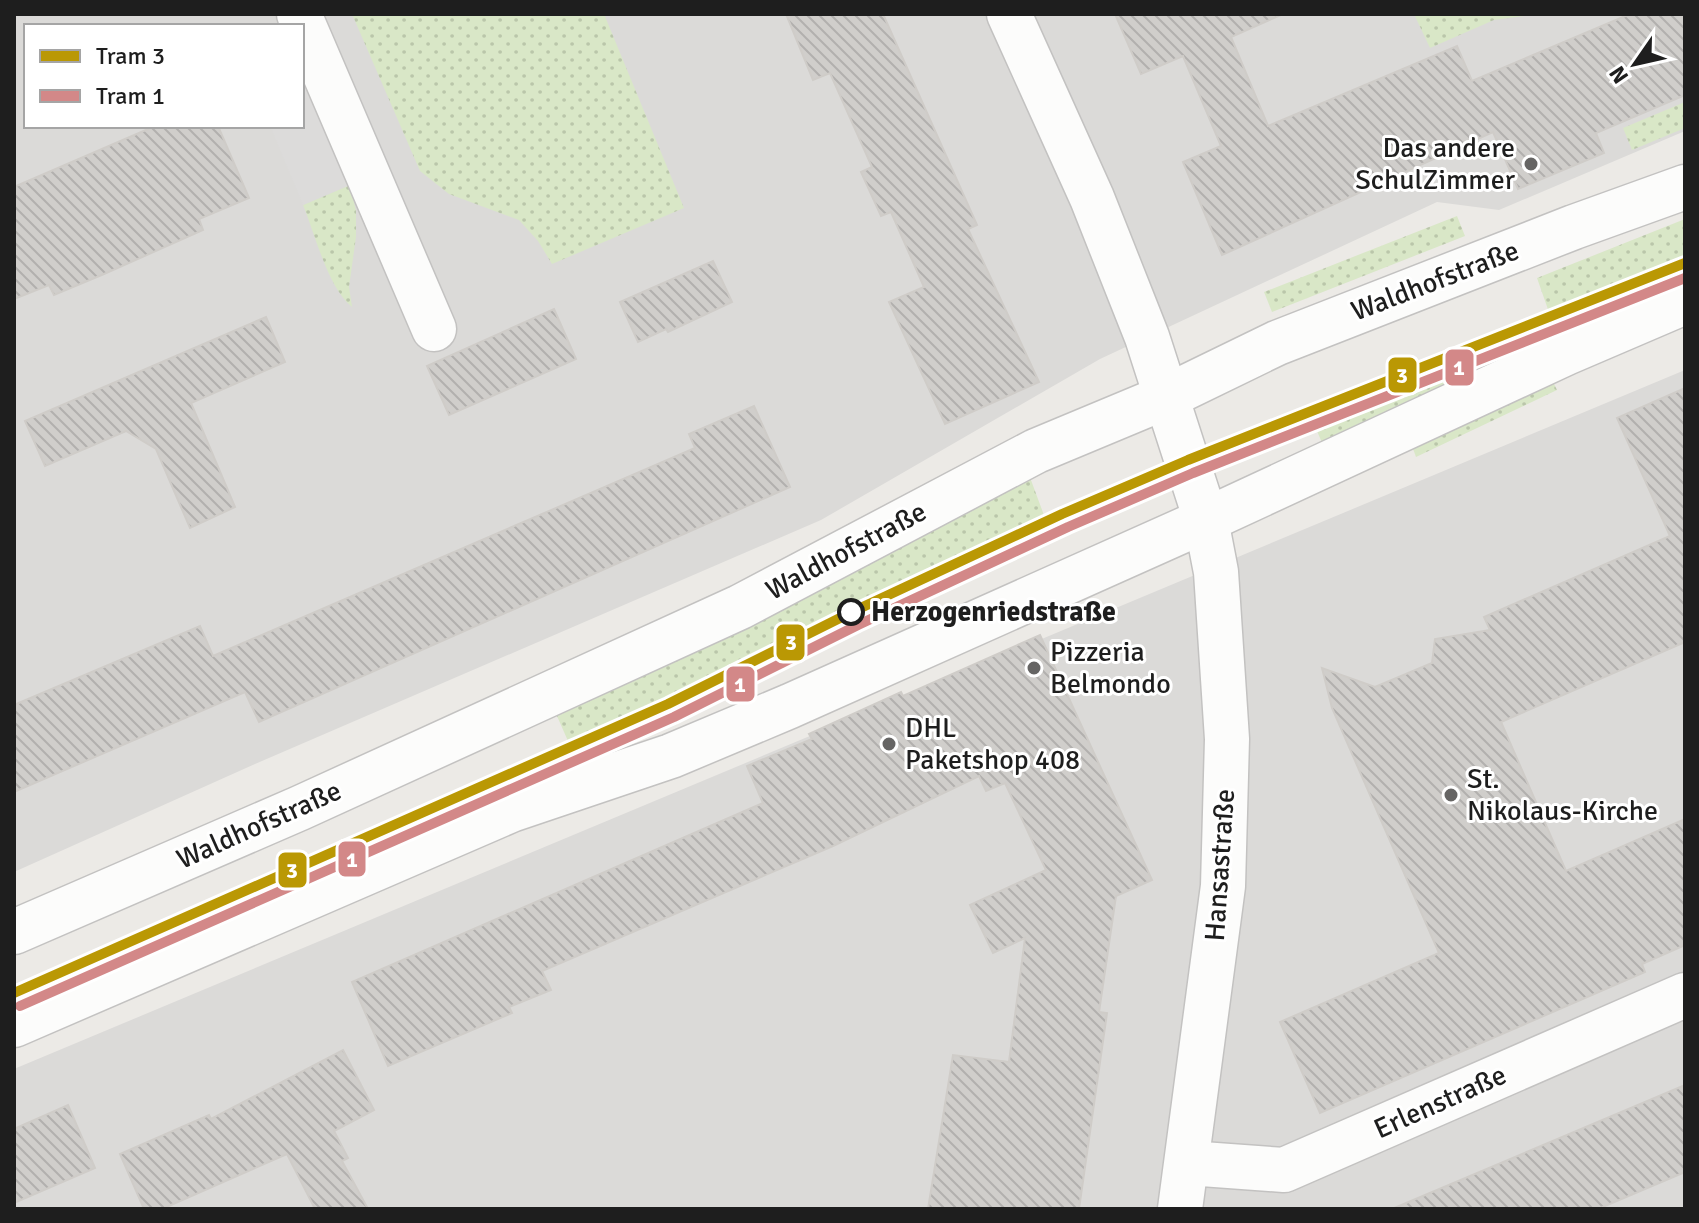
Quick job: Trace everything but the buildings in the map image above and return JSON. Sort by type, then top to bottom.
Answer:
[{"type":"street","points":[[1009,14],[1092,198],[1168,396],[1206,520]]},
{"type":"street","points":[[304,26],[434,329]]},
{"type":"street","name":"Waldhofstraße","points":[[14,932],[300,808],[740,607],[1036,451],[1168,396],[1277,343],[1685,187]]},
{"type":"street","points":[[14,1025],[511,810],[671,756],[777,712],[1206,520],[1566,353],[1685,302]]},
{"type":"street","name":"Hansastraße","points":[[1180,1209],[1223,886],[1227,739],[1216,572],[1206,520]]},
{"type":"street","name":"Erlenstraße","points":[[1188,1163],[1284,1170],[1685,995]]},
{"type":"shaded area","points":[[14,14],[1685,14],[1685,131],[1499,210],[1437,202],[1100,359],[821,520],[255,764],[14,872]]},
{"type":"shaded area","points":[[304,80],[350,185],[303,205],[271,128],[304,128]]},
{"type":"shaded area","points":[[1685,370],[1685,1209],[14,1209],[14,1069]]},
{"type":"green space","points":[[352,14],[604,14],[684,208],[552,264],[538,241],[519,220],[449,194],[420,171]]},
{"type":"green space","points":[[1414,14],[1540,14],[1494,20],[1430,48]]},
{"type":"green space","points":[[1685,102],[1685,128],[1632,150],[1623,128]]},
{"type":"green space","points":[[350,185],[356,211],[349,287],[352,307],[329,274],[303,205]]},
{"type":"green space","points":[[1457,216],[1465,236],[1272,312],[1264,292]]},
{"type":"green space","points":[[1685,219],[1685,281],[1323,445],[1311,417],[1551,318],[1537,278]]},
{"type":"green space","points":[[1549,374],[1557,390],[1416,457],[1411,443]]},
{"type":"green space","points":[[1028,472],[1048,526],[666,718],[575,757],[557,716],[722,637]]},
{"type":"tram line","name":"3","points":[[14,993],[668,704],[852,612],[1062,514],[1188,460],[1685,263]]},
{"type":"tram line","name":"1","points":[[20,1006],[674,717],[858,625],[1068,527],[1193,473],[1685,278]]},
{"type":"place","name":"Das andere SchulZimmer","points":[[1531,164]]},
{"type":"place","name":"Herzogenriedstraße","points":[[851,612]]},
{"type":"place","name":"Pizzeria Belmondo","points":[[1034,668]]},
{"type":"place","name":"DHL Paketshop 408","points":[[889,744]]},
{"type":"place","name":"St. Nikolaus-Kirche","points":[[1451,795]]}]
